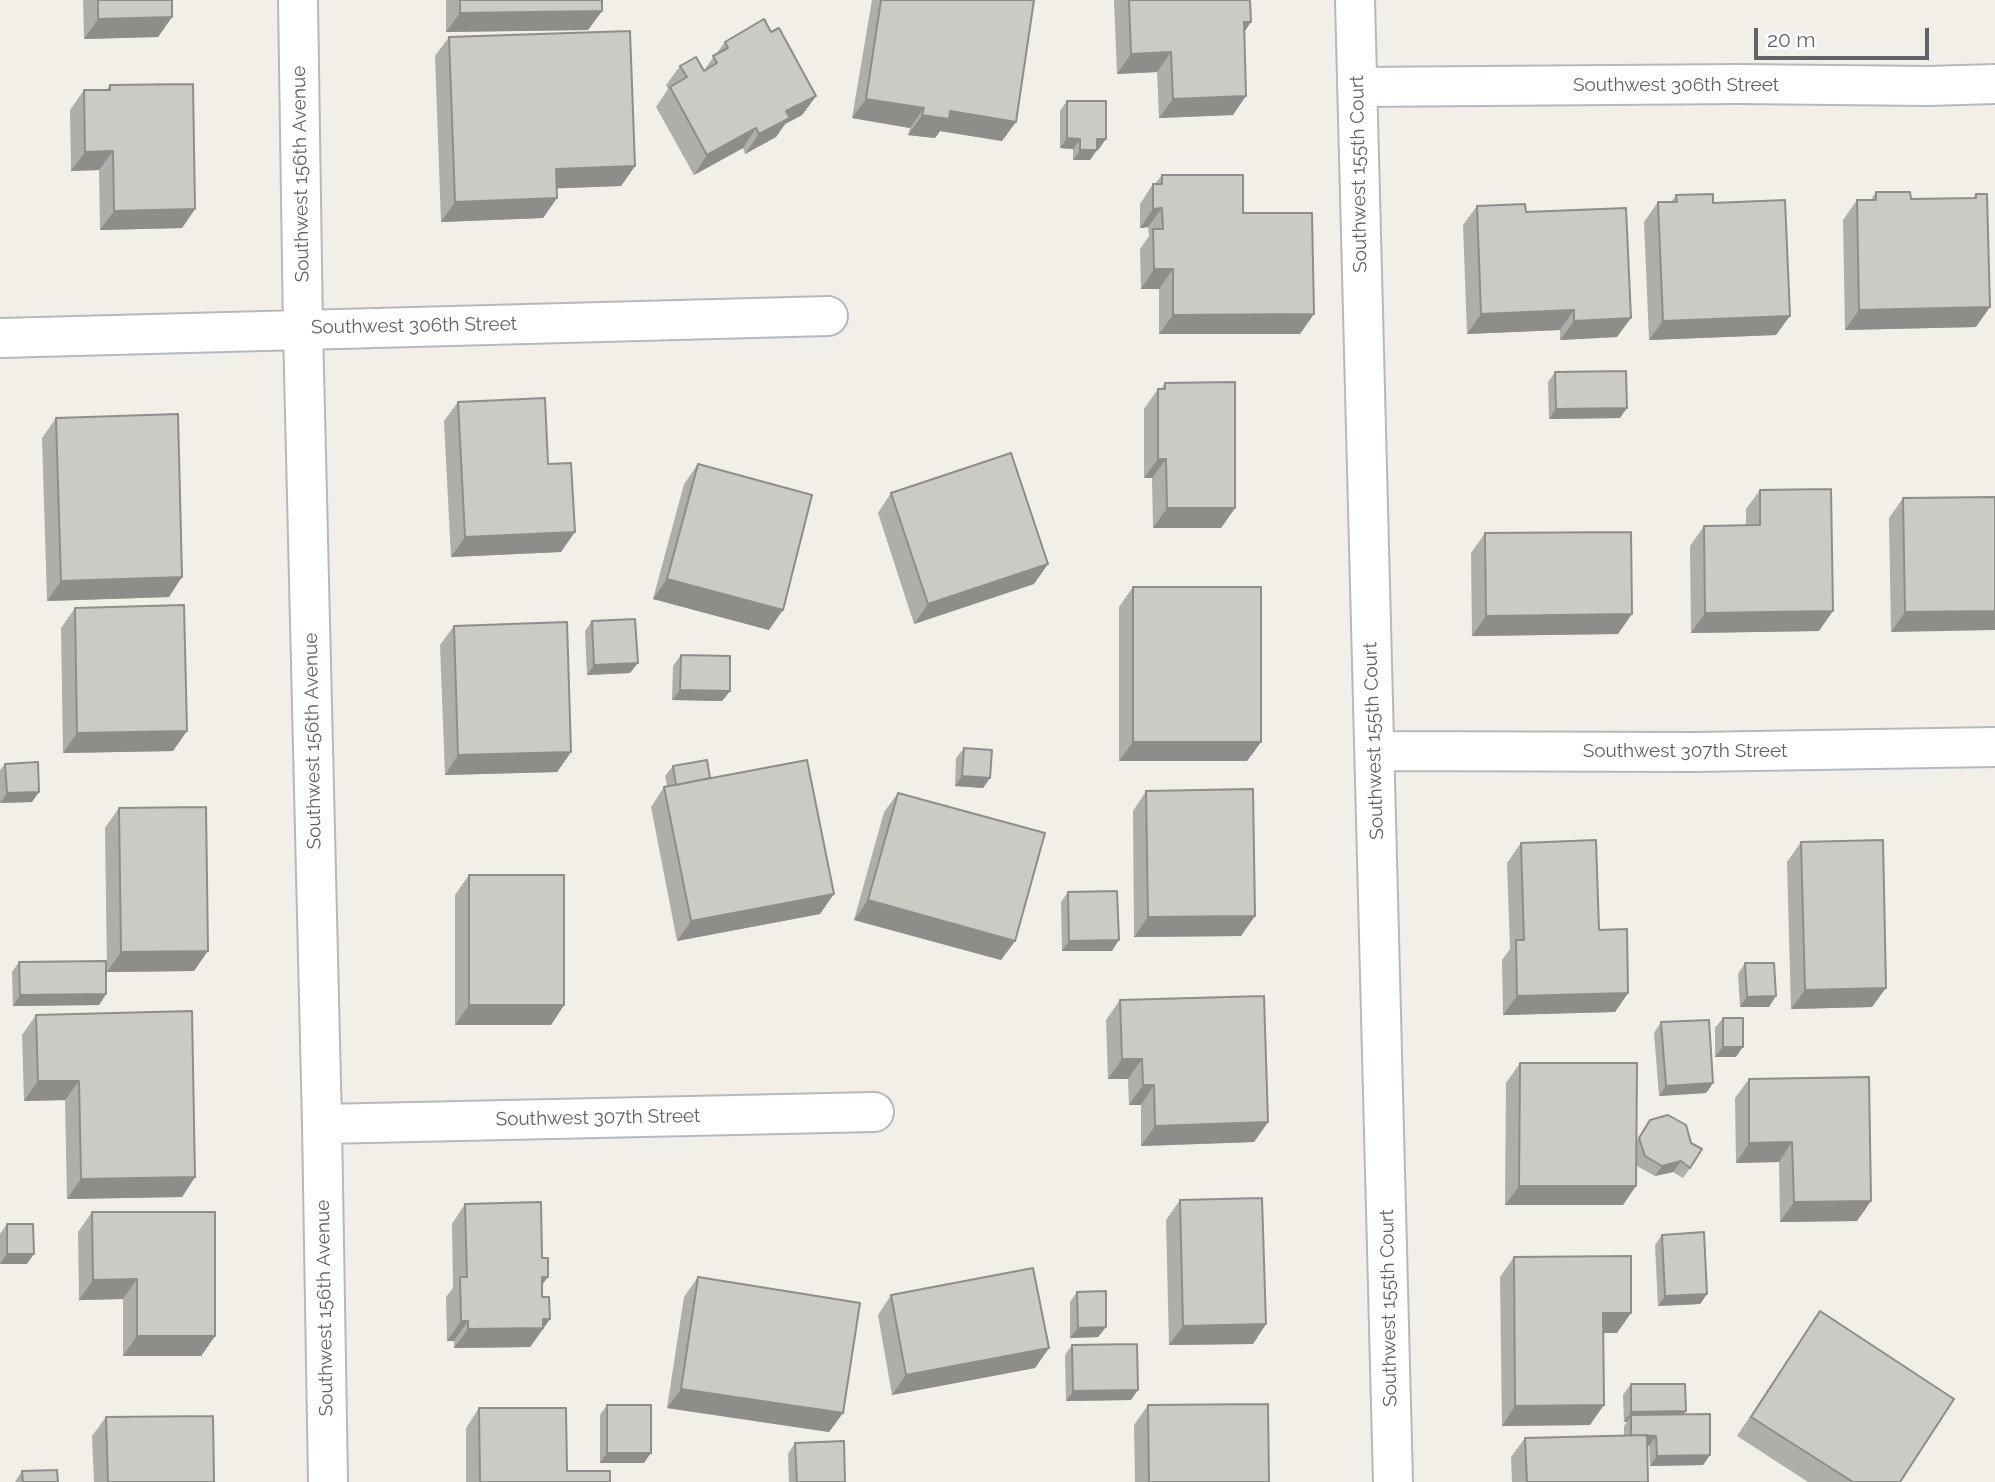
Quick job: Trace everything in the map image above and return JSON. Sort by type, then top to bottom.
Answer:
[{"type":"street","name":"Southwest 156th Avenue","points":[[299,0],[303,329],[328,1482]]},
{"type":"street","name":"Southwest 155th Court","points":[[1355,0],[1394,1482]]},
{"type":"street","name":"Southwest 306th Street","points":[[1357,87],[1995,84]]},
{"type":"street","name":"Southwest 306th Street","points":[[0,338],[828,316]]},
{"type":"street","name":"Southwest 307th Street","points":[[1374,751],[1693,752],[1995,747]]},
{"type":"street","name":"Southwest 307th Street","points":[[322,1124],[874,1112]]},
{"type":"building","points":[[98,0],[172,0],[172,17],[98,19]]},
{"type":"building","points":[[460,0],[602,0],[602,11],[460,13]]},
{"type":"building","points":[[881,0],[1034,0],[1016,122],[950,111],[949,119],[922,115],[924,108],[866,99]]},
{"type":"building","points":[[1129,0],[1250,0],[1251,22],[1244,22],[1246,96],[1173,99],[1171,52],[1131,54]]},
{"type":"building","points":[[764,19],[771,32],[779,28],[816,96],[786,111],[790,118],[759,134],[756,128],[707,155],[670,87],[687,77],[680,66],[696,57],[704,71],[717,63],[713,56],[728,48],[725,42]]},
{"type":"building","points":[[630,31],[635,166],[556,169],[557,198],[455,202],[449,37]]},
{"type":"building","points":[[193,84],[195,209],[114,211],[113,151],[85,152],[84,90],[110,90],[110,85]]},
{"type":"building","points":[[1067,101],[1106,101],[1106,139],[1097,139],[1097,150],[1080,150],[1080,139],[1067,138]]},
{"type":"building","points":[[1162,175],[1243,175],[1243,213],[1312,213],[1314,314],[1173,315],[1173,269],[1154,269],[1153,229],[1163,229],[1162,208],[1153,209],[1153,184],[1162,184]]},
{"type":"building","points":[[1876,192],[1910,192],[1911,199],[1976,198],[1976,194],[1987,194],[1990,307],[1859,310],[1857,200],[1876,200]]},
{"type":"building","points":[[1713,194],[1713,203],[1785,200],[1790,316],[1663,321],[1658,202],[1677,202],[1676,195]]},
{"type":"building","points":[[1525,204],[1526,212],[1626,208],[1631,318],[1574,321],[1574,310],[1481,314],[1477,206]]},
{"type":"building","points":[[1626,371],[1627,408],[1556,409],[1555,372]]},
{"type":"building","points":[[1235,382],[1235,508],[1167,508],[1166,459],[1158,459],[1158,389],[1165,389],[1165,383]]},
{"type":"building","points":[[545,398],[548,464],[571,463],[575,532],[465,537],[458,402]]},
{"type":"building","points":[[178,414],[182,577],[61,581],[56,418]]},
{"type":"building","points":[[1011,453],[1048,564],[928,604],[891,493]]},
{"type":"building","points":[[698,464],[812,495],[783,610],[667,579]]},
{"type":"building","points":[[1831,489],[1833,611],[1705,613],[1704,526],[1760,525],[1760,490]]},
{"type":"building","points":[[1995,497],[1995,611],[1905,612],[1903,498]]},
{"type":"building","points":[[1631,532],[1632,614],[1486,616],[1485,533]]},
{"type":"building","points":[[1133,587],[1261,587],[1261,742],[1133,742]]},
{"type":"building","points":[[184,605],[187,731],[77,733],[75,608]]},
{"type":"building","points":[[635,619],[638,663],[594,665],[592,621]]},
{"type":"building","points":[[567,622],[571,752],[458,755],[454,626]]},
{"type":"building","points":[[681,655],[730,656],[730,691],[680,690]]},
{"type":"building","points":[[964,748],[992,750],[990,778],[962,776]]},
{"type":"building","points":[[707,760],[710,778],[676,785],[673,766]]},
{"type":"building","points":[[807,760],[834,894],[691,921],[664,787]]},
{"type":"building","points":[[38,762],[39,792],[7,793],[5,764]]},
{"type":"building","points":[[1253,789],[1255,916],[1148,917],[1146,791]]},
{"type":"building","points":[[898,793],[1045,833],[1015,941],[868,900]]},
{"type":"building","points":[[206,807],[208,951],[121,952],[119,808]]},
{"type":"building","points":[[1596,840],[1599,930],[1627,929],[1628,993],[1517,996],[1516,940],[1524,940],[1521,843]]},
{"type":"building","points":[[1883,840],[1886,988],[1805,990],[1801,842]]},
{"type":"building","points":[[469,875],[564,875],[564,1005],[469,1005]]},
{"type":"building","points":[[1117,891],[1119,940],[1069,941],[1068,892]]},
{"type":"building","points":[[106,961],[106,994],[20,995],[19,962]]},
{"type":"building","points":[[1745,963],[1774,963],[1776,996],[1747,997]]},
{"type":"building","points":[[1264,996],[1268,1122],[1155,1126],[1154,1085],[1143,1085],[1142,1059],[1122,1059],[1120,1000]]},
{"type":"building","points":[[192,1011],[195,1177],[81,1179],[79,1081],[38,1081],[36,1015]]},
{"type":"building","points":[[1723,1018],[1743,1018],[1743,1047],[1723,1047]]},
{"type":"building","points":[[1709,1020],[1713,1083],[1666,1086],[1661,1022]]},
{"type":"building","points":[[1520,1063],[1637,1063],[1636,1186],[1519,1186]]},
{"type":"building","points":[[1869,1077],[1871,1201],[1794,1202],[1792,1142],[1749,1143],[1749,1079]]},
{"type":"building","points":[[1668,1115],[1686,1125],[1691,1143],[1702,1149],[1690,1168],[1681,1161],[1662,1166],[1645,1156],[1639,1138],[1650,1120]]},
{"type":"building","points":[[1262,1198],[1266,1324],[1183,1326],[1180,1200]]},
{"type":"building","points":[[541,1202],[542,1258],[548,1258],[548,1277],[542,1277],[542,1297],[549,1297],[550,1319],[543,1319],[543,1328],[468,1329],[468,1321],[461,1321],[460,1277],[467,1277],[465,1204]]},
{"type":"building","points":[[92,1212],[215,1212],[215,1336],[137,1336],[137,1279],[93,1280]]},
{"type":"building","points":[[7,1224],[33,1224],[34,1254],[7,1254]]},
{"type":"building","points":[[1704,1232],[1707,1294],[1665,1296],[1662,1235]]},
{"type":"building","points":[[1631,1256],[1631,1313],[1603,1313],[1604,1405],[1515,1406],[1514,1257]]},
{"type":"building","points":[[1033,1268],[1049,1348],[906,1375],[891,1295]]},
{"type":"building","points":[[698,1277],[860,1303],[843,1413],[681,1389]]},
{"type":"building","points":[[1106,1291],[1106,1327],[1078,1328],[1077,1292]]},
{"type":"building","points":[[1820,1311],[1954,1399],[1900,1482],[1853,1482],[1751,1417]]},
{"type":"building","points":[[1137,1344],[1138,1390],[1073,1391],[1072,1345]]},
{"type":"building","points":[[1631,1384],[1685,1384],[1686,1411],[1631,1412]]},
{"type":"building","points":[[1268,1404],[1269,1482],[1149,1482],[1148,1405]]},
{"type":"building","points":[[607,1405],[651,1405],[651,1453],[607,1453]]},
{"type":"building","points":[[479,1408],[566,1408],[567,1471],[610,1471],[610,1482],[480,1482]]},
{"type":"building","points":[[1710,1414],[1710,1455],[1657,1456],[1656,1436],[1631,1435],[1631,1415]]},
{"type":"building","points":[[213,1416],[214,1482],[108,1482],[106,1417]]},
{"type":"building","points":[[1647,1435],[1648,1482],[1527,1482],[1525,1438]]},
{"type":"building","points":[[844,1441],[845,1482],[797,1482],[795,1443]]},
{"type":"building","points":[[57,1470],[58,1482],[23,1482],[22,1471]]}]
